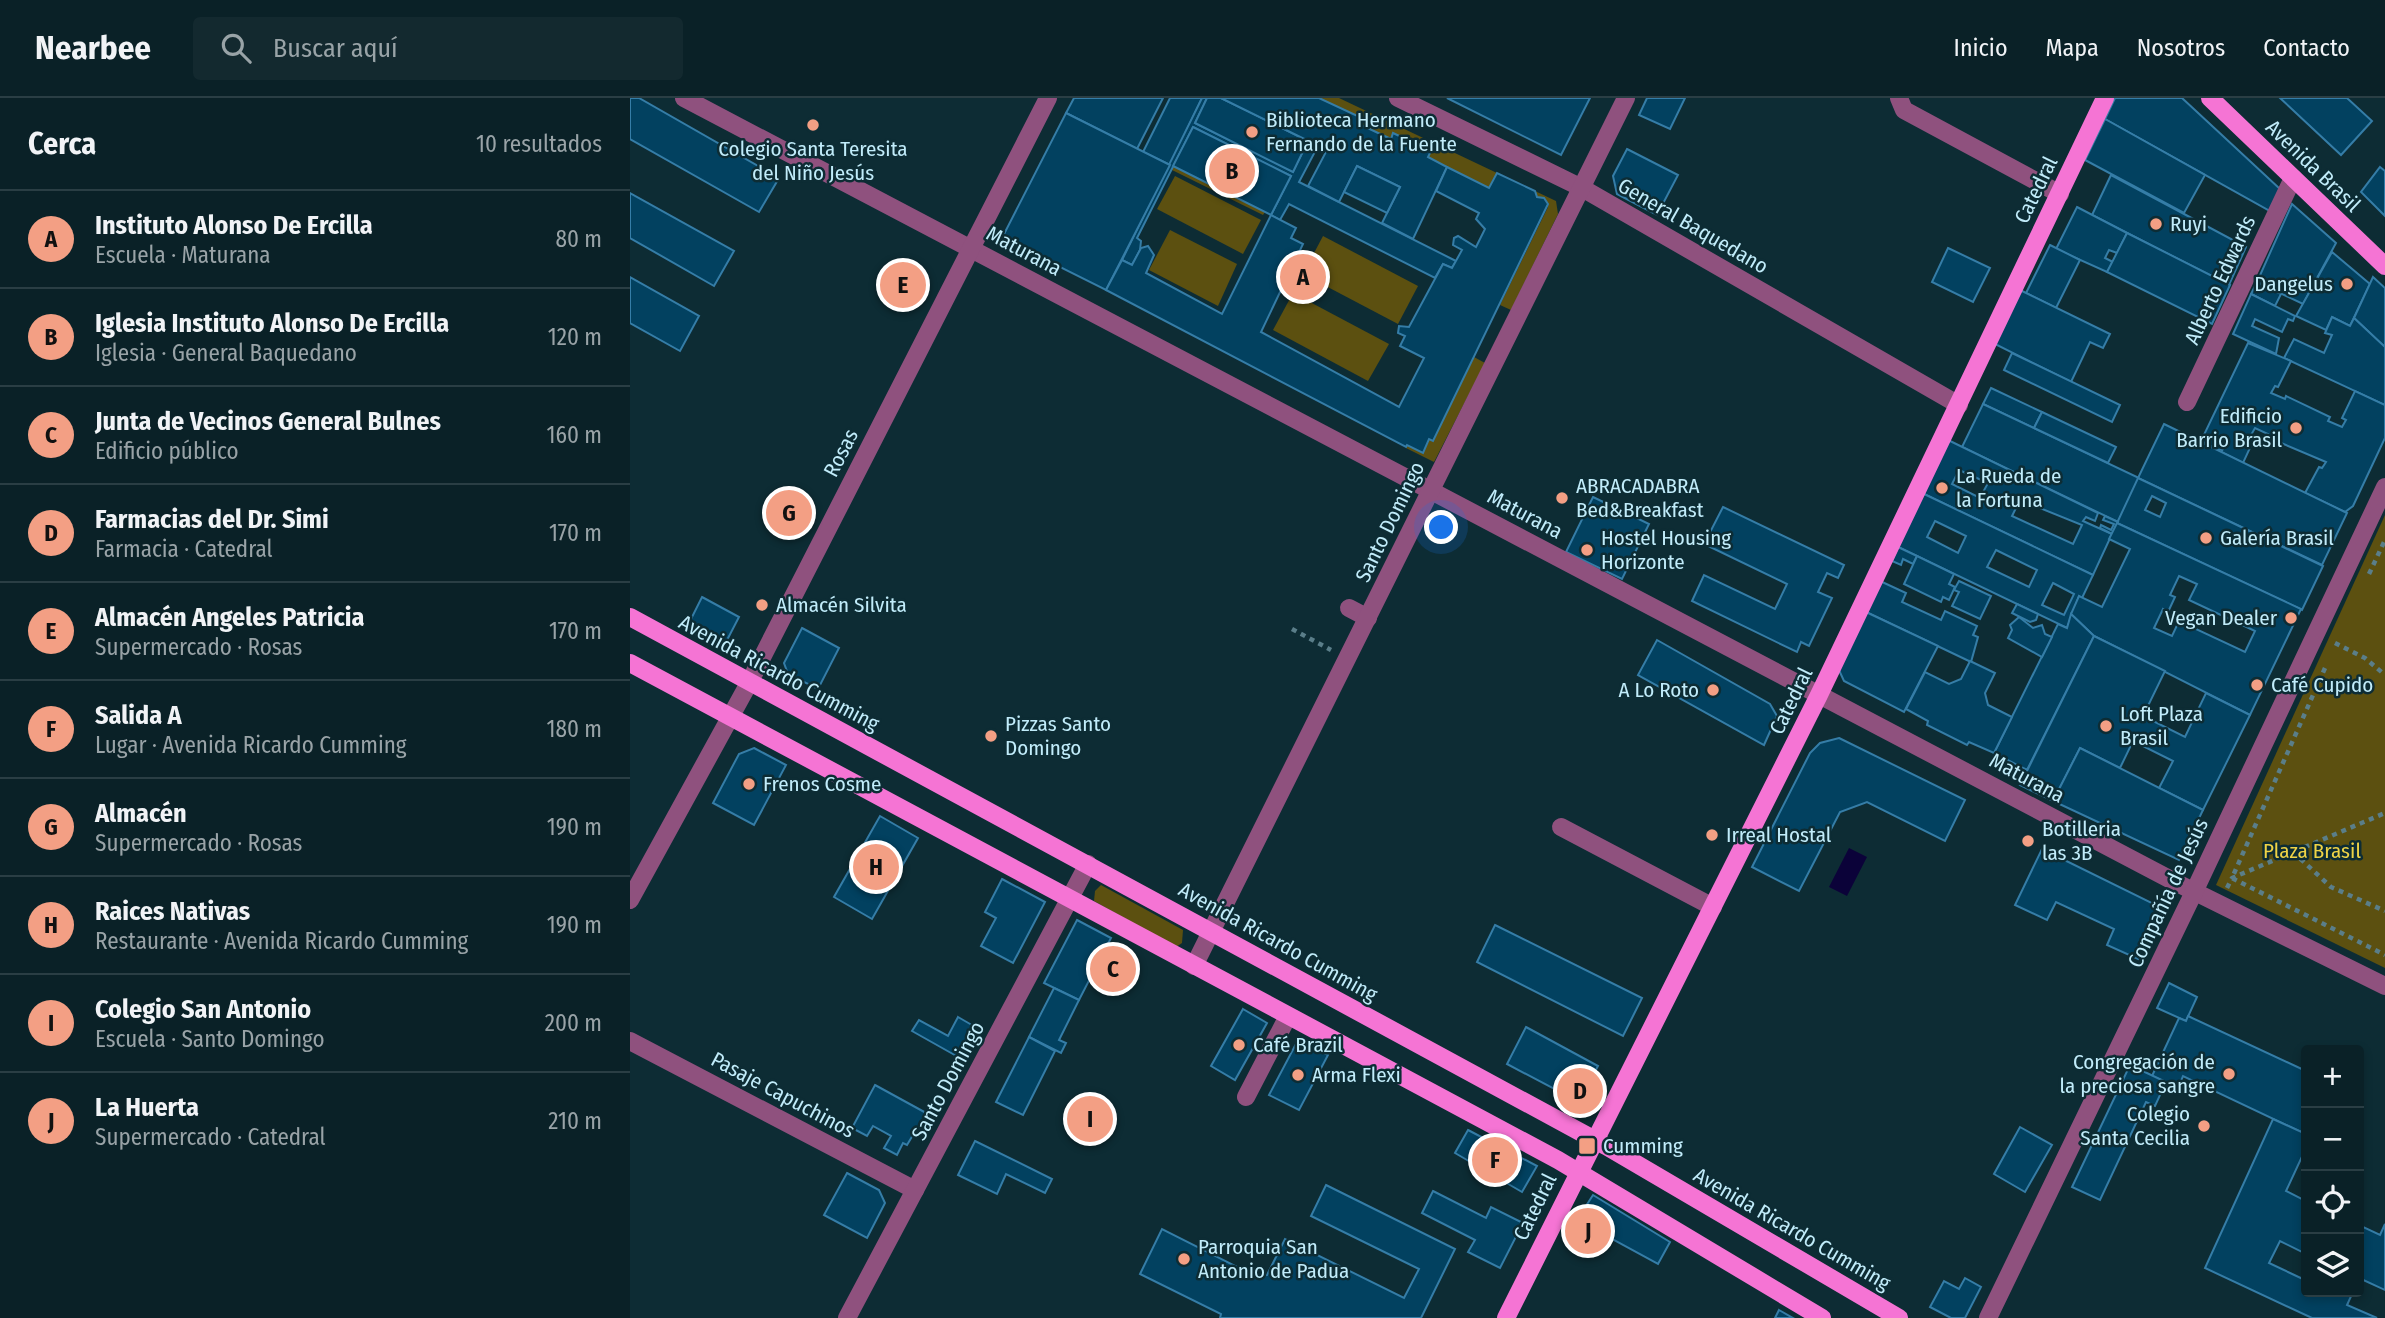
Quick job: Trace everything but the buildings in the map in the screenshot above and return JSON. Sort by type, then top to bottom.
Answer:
[{"type":"main road","name":"Catedral","points":[[1506,1318],[1819,695],[2105,98]]},
{"type":"main road","name":"Avenida Brasil","points":[[2210,98],[2385,266]]},
{"type":"main road","name":"Avenida Ricardo Cumming","points":[[630,617],[1594,1139],[1899,1318]]},
{"type":"main road","points":[[630,663],[1578,1171],[1822,1318]]},
{"type":"street","name":"Maturana","points":[[684,98],[2194,892],[2385,986]]},
{"type":"street","name":"Rosas","points":[[630,900],[749,683],[1048,98]]},
{"type":"street","name":"General Baquedano","points":[[1398,98],[1582,188],[1959,405]]},
{"type":"street","name":"Santo Domingo","points":[[1194,965],[1626,98]]},
{"type":"street","points":[[1899,98],[1904,110],[2060,194]]},
{"type":"street","name":"Alberto Edwards","points":[[2187,402],[2293,178]]},
{"type":"street","name":"Compañía de Jesús","points":[[1988,1318],[2194,892],[2385,487]]},
{"type":"street","points":[[1349,608],[1368,618]]},
{"type":"street","points":[[1561,827],[1713,907]]},
{"type":"street","name":"Santo Domingo","points":[[847,1318],[1088,864]]},
{"type":"street","points":[[1246,1097],[1288,1016]]},
{"type":"street","name":"Pasaje Capuchinos","points":[[630,1041],[915,1190]]},
{"type":"path","points":[[2363,586],[2385,540]]},
{"type":"path","points":[[1292,629],[1348,658]]},
{"type":"path","points":[[2218,904],[2341,631]]},
{"type":"path","points":[[2335,643],[2365,658],[2385,675]]},
{"type":"path","points":[[2232,878],[2385,813]]},
{"type":"path","points":[[2293,852],[2331,887],[2385,911]]},
{"type":"path","points":[[2232,878],[2384,953]]},
{"type":"green space","points":[[1319,98],[1339,98],[1497,173],[1489,188],[1428,157],[1430,151],[1394,133],[1391,139],[1361,125],[1363,119]]},
{"type":"green space","points":[[1173,166],[1265,212],[1263,215],[1172,170]]},
{"type":"green space","points":[[1175,176],[1261,220],[1243,254],[1157,209]]},
{"type":"green space","points":[[1535,191],[1556,201],[1558,214],[1511,310],[1500,305],[1548,207],[1546,200],[1537,197]]},
{"type":"green space","points":[[1170,230],[1237,264],[1218,306],[1149,270]]},
{"type":"green space","points":[[1323,236],[1418,286],[1398,324],[1303,274]]},
{"type":"green space","points":[[1293,293],[1389,344],[1368,381],[1273,330]]},
{"type":"green space","points":[[1474,357],[1485,363],[1434,462],[1406,448],[1407,445],[1423,452]]},
{"type":"green space","name":"Plaza Brasil","points":[[2385,515],[2385,968],[2216,885]]},
{"type":"green space","points":[[1101,885],[1183,930],[1182,943],[1176,947],[1094,901],[1095,891]]},
{"type":"shaded area","points":[[1849,848],[1867,857],[1847,896],[1829,887]]},
{"type":"place","name":"Colegio Santa Teresita del Niño Jesús","points":[[813,125]]},
{"type":"place","name":"Biblioteca Hermano Fernando de la Fuente","points":[[1252,132]]},
{"type":"place","name":"Iglesia Instituto Alonso De Ercilla","points":[[1232,171]]},
{"type":"place","name":"Ruyi","points":[[2156,224]]},
{"type":"place","name":"Instituto Alonso De Ercilla","points":[[1303,277]]},
{"type":"place","name":"Dangelus","points":[[2347,284]]},
{"type":"place","name":"Almacén Angeles Patricia","points":[[903,285]]},
{"type":"place","name":"Edificio Barrio Brasil","points":[[2296,428]]},
{"type":"place","name":"La Rueda de la Fortuna","points":[[1942,488]]},
{"type":"place","name":"ABRACADABRA Bed&Breakfast","points":[[1562,498]]},
{"type":"place","name":"Almacén","points":[[789,513]]},
{"type":"place","name":"Galería Brasil","points":[[2206,538]]},
{"type":"place","name":"Hostel Housing Horizonte","points":[[1587,550]]},
{"type":"place","name":"Almacén Silvita","points":[[762,605]]},
{"type":"place","name":"Vegan Dealer","points":[[2291,618]]},
{"type":"place","name":"Café Cupido","points":[[2257,685]]},
{"type":"place","name":"A Lo Roto","points":[[1713,690]]},
{"type":"place","name":"Loft Plaza Brasil","points":[[2106,726]]},
{"type":"place","name":"Pizzas Santo Domingo","points":[[991,736]]},
{"type":"place","name":"Frenos Cosme","points":[[749,784]]},
{"type":"place","name":"Irreal Hostal","points":[[1712,835]]},
{"type":"place","name":"Botilleria las 3B","points":[[2028,841]]},
{"type":"place","name":"Raices Nativas","points":[[876,867]]},
{"type":"place","name":"Junta de Vecinos General Bulnes","points":[[1113,969]]},
{"type":"place","name":"Café Brazil","points":[[1239,1045]]},
{"type":"place","name":"Congregación de la preciosa sangre","points":[[2229,1074]]},
{"type":"place","name":"Arma Flexi","points":[[1298,1075]]},
{"type":"place","name":"Farmacias del Dr. Simi","points":[[1580,1091]]},
{"type":"place","name":"Colegio San Antonio","points":[[1090,1119]]},
{"type":"place","name":"Colegio Santa Cecilia","points":[[2204,1126]]},
{"type":"place","name":"Cumming","points":[[1587,1146]]},
{"type":"place","name":"Salida A","points":[[1495,1160]]},
{"type":"place","name":"La Huerta","points":[[1588,1231]]},
{"type":"place","name":"Parroquia San Antonio de Padua","points":[[1184,1259]]}]
